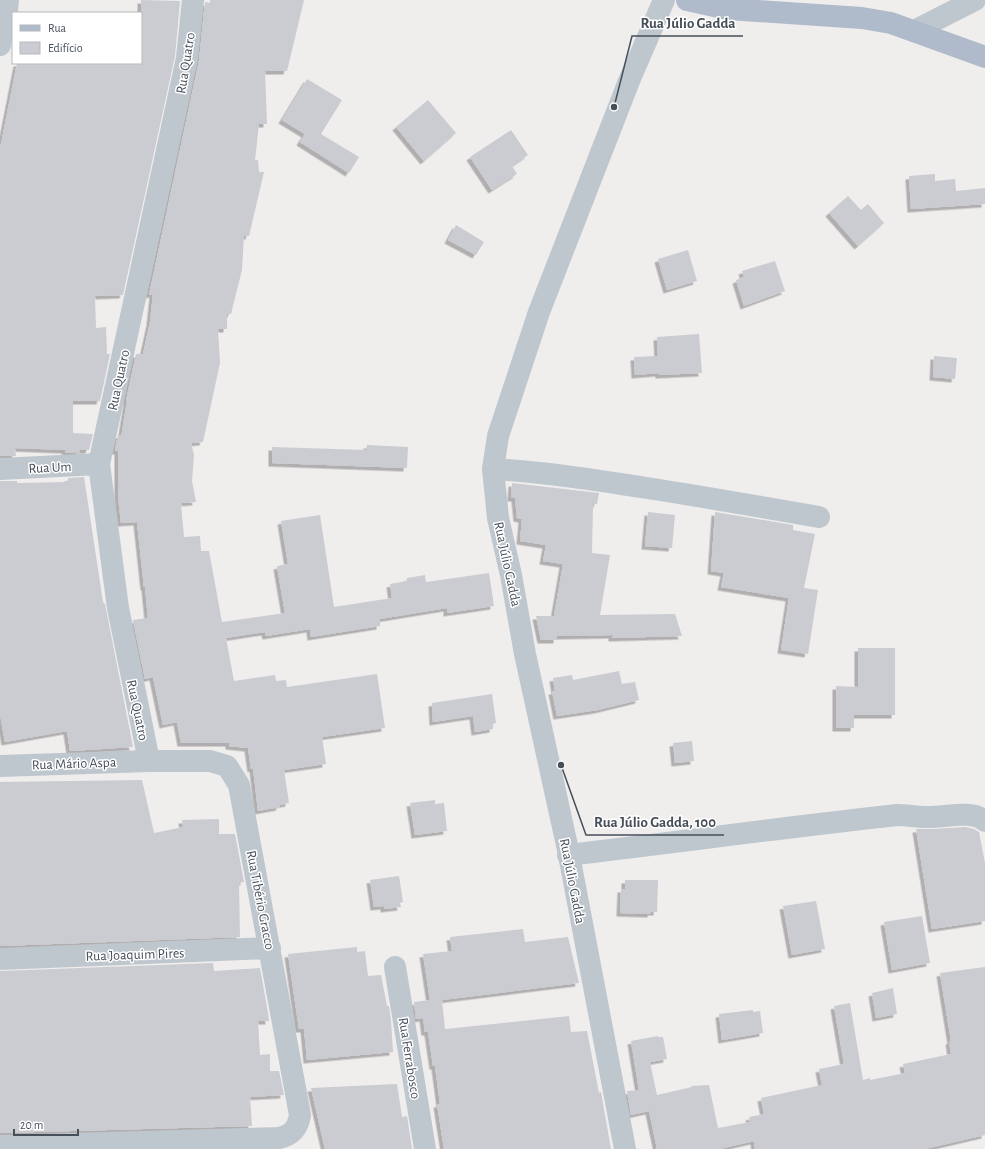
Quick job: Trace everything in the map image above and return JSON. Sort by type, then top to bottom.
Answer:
[{"type":"main road","points":[[687,0],[743,11],[862,18],[891,23],[985,57]]},
{"type":"street","name":"Rua Quatro","points":[[149,761],[118,608],[99,464],[188,58],[193,0]]},
{"type":"street","name":"Rua Júlio Gadda","points":[[625,1149],[568,855],[525,654],[498,518],[493,469],[498,436],[539,312],[629,81],[664,0]]},
{"type":"street","points":[[914,31],[975,0]]},
{"type":"street","points":[[0,45],[5,8]]},
{"type":"street","name":"Rua Um","points":[[0,469],[99,464]]},
{"type":"street","points":[[493,469],[606,482],[819,517]]},
{"type":"street","name":"Rua Tibério Gracco","points":[[0,1146],[279,1138],[294,1132],[298,1124],[300,1115],[239,785],[227,766],[210,760],[149,761]]},
{"type":"street","name":"Rua Mário Aspa","points":[[0,766],[149,761]]},
{"type":"street","points":[[568,855],[897,815],[926,817],[965,815],[978,816],[985,820]]},
{"type":"street","name":"Rua Joaquim Pires","points":[[0,959],[270,948]]},
{"type":"street","name":"Rua Ferrabosco","points":[[395,967],[425,1149]]},
{"type":"building","points":[[141,0],[180,1],[175,56],[123,295],[95,296],[96,328],[106,327],[107,354],[110,354],[100,401],[73,401],[73,433],[93,434],[89,450],[66,453],[65,450],[15,448],[16,456],[0,456],[0,144],[17,64],[142,64]]},
{"type":"building","points":[[210,0],[304,0],[287,71],[265,71],[267,124],[259,124],[255,160],[258,160],[259,172],[264,172],[249,236],[244,236],[242,270],[231,314],[227,314],[227,329],[218,329],[220,363],[203,442],[191,443],[194,455],[192,481],[196,502],[181,503],[184,537],[200,536],[201,551],[209,551],[222,622],[285,613],[277,566],[288,564],[281,521],[320,515],[334,607],[392,598],[390,584],[407,581],[407,578],[425,575],[426,582],[489,573],[494,606],[447,613],[447,608],[380,619],[380,626],[311,637],[310,629],[266,636],[265,632],[226,638],[234,681],[275,675],[276,681],[286,680],[287,687],[377,674],[385,728],[322,737],[326,764],[284,770],[289,803],[279,805],[280,807],[258,811],[253,768],[251,769],[248,748],[229,746],[229,743],[181,743],[177,722],[163,725],[153,677],[145,679],[133,620],[148,618],[145,587],[137,522],[121,523],[118,496],[118,451],[115,451],[118,435],[121,435],[122,432],[126,401],[136,354],[143,354],[150,322],[153,294],[149,295],[199,61],[205,2],[210,3]]},
{"type":"building","points":[[307,79],[342,100],[321,134],[359,157],[349,173],[300,142],[305,134],[282,120]]},
{"type":"building","points":[[428,100],[456,133],[424,161],[396,127]]},
{"type":"building","points":[[511,130],[528,155],[512,166],[517,174],[492,190],[470,157]]},
{"type":"building","points":[[935,174],[935,181],[955,179],[956,191],[985,188],[985,204],[911,209],[909,176]]},
{"type":"building","points":[[848,196],[861,210],[868,204],[884,223],[858,246],[829,213]]},
{"type":"building","points":[[456,225],[484,242],[476,255],[448,240]]},
{"type":"building","points":[[688,250],[697,281],[667,290],[658,259]]},
{"type":"building","points":[[775,261],[785,291],[744,306],[736,280],[744,277],[742,271]]},
{"type":"building","points":[[699,334],[702,373],[659,375],[659,373],[635,375],[634,357],[658,356],[657,337]]},
{"type":"building","points":[[934,356],[957,358],[955,379],[933,377]]},
{"type":"building","points":[[367,445],[408,447],[407,468],[272,463],[272,447],[366,450]]},
{"type":"building","points":[[84,477],[103,602],[105,604],[133,747],[70,751],[67,731],[5,742],[0,714],[0,481],[17,481],[17,483],[68,482],[68,478]]},
{"type":"building","points":[[512,483],[599,493],[597,504],[593,504],[592,553],[610,555],[600,615],[675,614],[682,636],[612,638],[612,635],[557,636],[557,640],[541,640],[536,616],[554,616],[563,564],[543,561],[546,545],[520,541],[522,519],[517,518],[515,498],[511,498]]},
{"type":"building","points":[[648,512],[675,515],[672,548],[645,546]]},
{"type":"building","points":[[715,512],[793,525],[793,530],[815,534],[804,588],[818,590],[808,654],[781,650],[789,598],[721,587],[724,573],[711,571]]},
{"type":"building","points":[[858,648],[895,648],[895,715],[854,715],[854,728],[836,728],[836,686],[858,687]]},
{"type":"building","points":[[619,671],[622,684],[635,682],[639,700],[598,710],[557,716],[552,691],[555,691],[553,678],[572,675],[573,680]]},
{"type":"building","points":[[492,694],[496,723],[493,724],[493,729],[475,732],[473,716],[433,722],[432,703]]},
{"type":"building","points":[[692,741],[694,761],[675,763],[673,743]]},
{"type":"building","points":[[142,780],[154,833],[183,827],[182,820],[219,819],[219,834],[235,834],[244,882],[239,883],[240,937],[0,946],[0,782]]},
{"type":"building","points":[[435,800],[435,804],[444,803],[447,831],[415,835],[410,803]]},
{"type":"building","points":[[965,827],[979,832],[985,863],[985,921],[932,929],[916,829]]},
{"type":"building","points":[[399,876],[403,902],[400,903],[401,907],[384,909],[384,906],[374,907],[370,880]]},
{"type":"building","points":[[625,880],[658,880],[657,912],[651,912],[651,914],[620,913],[621,889],[625,889]]},
{"type":"building","points":[[816,901],[825,949],[792,955],[783,906]]},
{"type":"building","points":[[922,916],[930,963],[892,970],[884,922]]},
{"type":"building","points":[[523,929],[525,942],[568,937],[579,983],[442,1000],[445,1029],[569,1016],[571,1032],[587,1031],[599,1093],[601,1092],[611,1149],[444,1149],[437,1104],[440,1104],[435,1066],[433,1066],[428,1032],[425,1032],[423,1018],[416,1019],[414,1002],[430,1000],[423,954],[452,951],[450,937]]},
{"type":"building","points":[[357,947],[357,952],[365,951],[368,976],[381,975],[387,1006],[389,1006],[393,1052],[307,1060],[304,1029],[299,1029],[288,954]]},
{"type":"building","points":[[213,963],[214,971],[260,968],[269,1021],[258,1021],[260,1055],[270,1054],[270,1071],[279,1071],[284,1095],[250,1097],[252,1126],[0,1133],[0,971]]},
{"type":"building","points":[[985,967],[985,1135],[925,1149],[755,1149],[754,1141],[719,1149],[657,1149],[649,1111],[631,1115],[627,1091],[639,1090],[631,1041],[658,1036],[663,1037],[667,1059],[650,1062],[657,1095],[692,1087],[691,1086],[709,1085],[718,1128],[750,1122],[749,1117],[764,1114],[761,1098],[822,1085],[819,1069],[844,1064],[834,1006],[850,1003],[863,1080],[905,1073],[903,1064],[951,1054],[949,1041],[951,1041],[940,973]]},
{"type":"building","points":[[893,988],[897,1014],[876,1018],[872,993]]},
{"type":"building","points":[[753,1010],[753,1012],[760,1011],[763,1033],[722,1040],[719,1014]]},
{"type":"building","points":[[397,1084],[402,1117],[407,1116],[412,1149],[325,1149],[311,1088]]},
{"type":"place","name":"Rua Júlio Gadda","points":[[614,107]]},
{"type":"place","name":"Rua Júlio Gadda, 100","points":[[561,765]]}]
